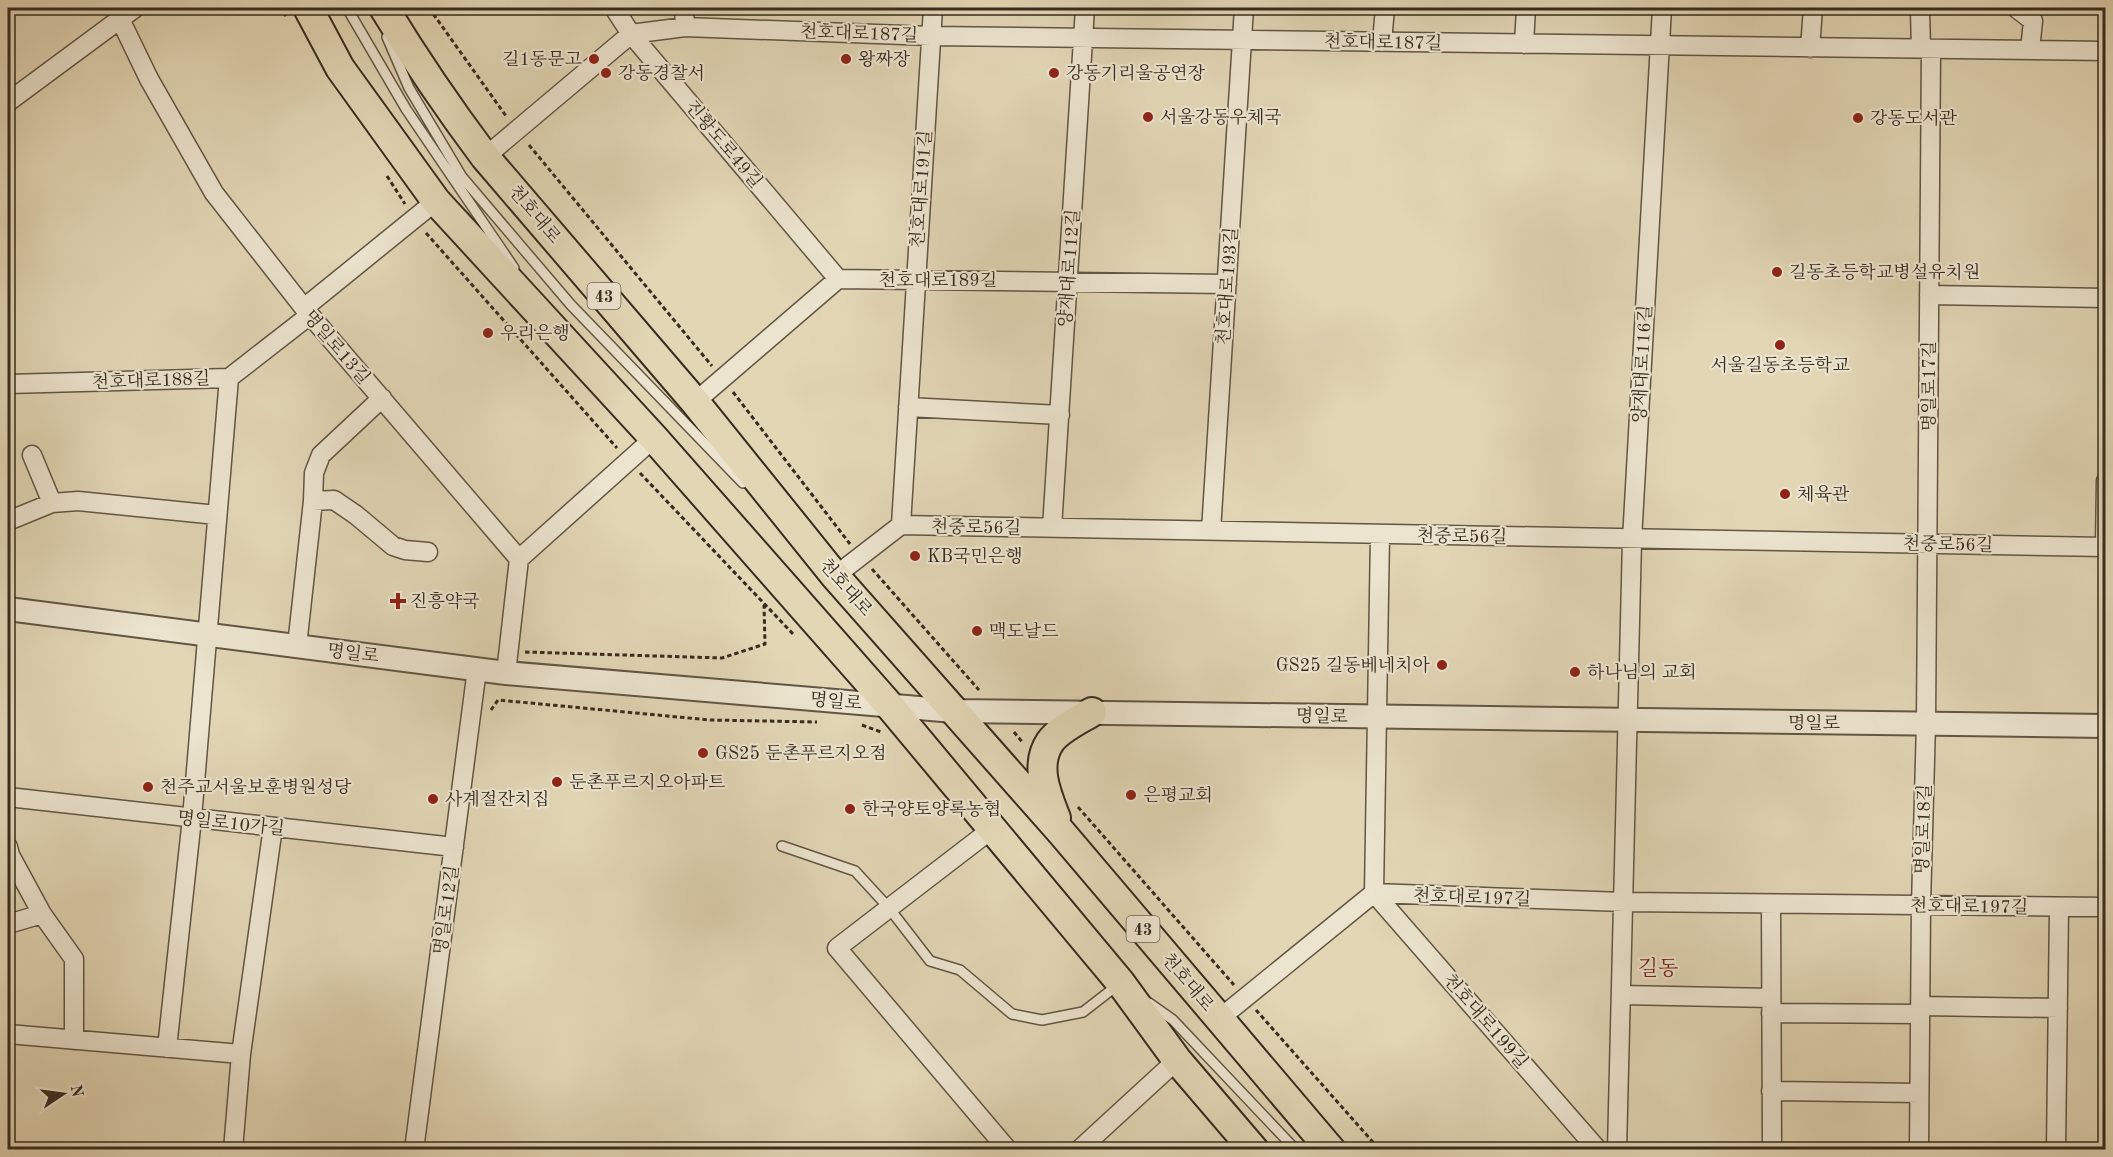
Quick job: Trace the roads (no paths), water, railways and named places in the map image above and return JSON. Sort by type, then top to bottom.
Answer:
[{"type":"main road","name":"천호대로","points":[[384,8],[463,128],[486,157],[695,402],[836,576],[1061,832],[1331,1149]]},
{"type":"main road","points":[[297,13],[340,68],[436,201],[654,438],[889,705],[1120,982],[1177,1060],[1254,1149]]},
{"type":"main road","points":[[1061,832],[1043,785],[1042,766],[1050,741],[1092,712]]},
{"type":"street","points":[[8,102],[135,8]]},
{"type":"street","name":"진황도로49길","points":[[615,8],[631,34],[838,279]]},
{"type":"street","points":[[684,8],[685,27]]},
{"type":"street","name":"천호대로191길","points":[[901,525],[933,8]]},
{"type":"street","name":"양재대로112길","points":[[1052,528],[1085,8]]},
{"type":"street","points":[[1243,40],[1244,8]]},
{"type":"street","points":[[1382,42],[1384,8]]},
{"type":"street","points":[[1524,44],[1526,8]]},
{"type":"street","name":"양재대로116길","points":[[1617,1149],[1632,540],[1662,8]]},
{"type":"street","points":[[1810,48],[1813,8]]},
{"type":"street","points":[[2016,8],[2033,21],[2030,50]]},
{"type":"street","name":"명일로17길","points":[[1923,9],[1926,49],[1929,295],[1926,723]]},
{"type":"street","name":"명일로13길","points":[[120,19],[149,79],[214,193],[307,311],[519,559]]},
{"type":"street","name":"천호대로187길","points":[[631,34],[685,27],[931,36],[2106,51]]},
{"type":"street","points":[[486,157],[631,34]]},
{"type":"street","name":"천호대로193길","points":[[1211,531],[1243,40]]},
{"type":"street","name":"천호대로188길","points":[[8,384],[229,378],[436,201]]},
{"type":"street","points":[[695,402],[838,279]]},
{"type":"street","name":"천호대로189길","points":[[838,279],[1068,280],[1227,284]]},
{"type":"street","points":[[1929,295],[2106,298]]},
{"type":"street","points":[[167,1048],[192,818],[229,378]]},
{"type":"street","points":[[297,646],[314,473],[321,455],[382,398]]},
{"type":"street","points":[[908,407],[1060,415]]},
{"type":"street","points":[[506,673],[519,559],[654,438]]},
{"type":"street","points":[[32,455],[52,503]]},
{"type":"street","points":[[2105,547],[2106,481]]},
{"type":"street","points":[[313,501],[334,500],[393,546],[405,550],[428,552]]},
{"type":"street","points":[[8,521],[52,503],[78,501],[217,515]]},
{"type":"street","points":[[836,576],[901,525]]},
{"type":"street","name":"천중로56길","points":[[901,525],[2105,547]]},
{"type":"street","points":[[1219,1019],[1374,893],[1380,535]]},
{"type":"street","name":"명일로","points":[[8,609],[506,673],[857,712],[889,705],[954,711],[2106,726]]},
{"type":"street","name":"명일로12길","points":[[414,1149],[477,669]]},
{"type":"street","name":"명일로18길","points":[[1918,1149],[1926,723]]},
{"type":"street","name":"명일로10가길","points":[[8,797],[454,846]]},
{"type":"street","points":[[233,1149],[241,1054],[273,827]]},
{"type":"street","points":[[992,830],[837,948],[1008,1149]]},
{"type":"street","points":[[8,847],[9,855],[42,914],[74,959],[74,1040]]},
{"type":"street","name":"천호대로197길","points":[[1374,893],[1624,902],[2106,907]]},
{"type":"street","name":"천호대로199길","points":[[1374,893],[1598,1149]]},
{"type":"street","points":[[1771,904],[1772,1149]]},
{"type":"street","points":[[2056,1149],[2059,907]]},
{"type":"street","points":[[8,924],[42,914]]},
{"type":"street","points":[[1622,995],[1771,1005],[1920,1010],[2058,1008]]},
{"type":"street","points":[[8,1034],[241,1054]]},
{"type":"street","points":[[1079,1149],[1177,1060]]},
{"type":"street","points":[[1771,1091],[1919,1093]]},
{"type":"lane","points":[[347,8],[406,109],[561,336]]},
{"type":"lane","points":[[375,8],[409,88],[462,177],[571,305],[747,487]]},
{"type":"lane","points":[[763,503],[836,576]]},
{"type":"lane","points":[[782,846],[855,871],[889,908],[930,961],[960,970],[1012,1014],[1042,1020],[1083,1012],[1120,982],[1173,1020],[1296,1149]]},
{"type":"place","name":"길1동문고","points":[[594,59]]},
{"type":"place","name":"왕짜장","points":[[846,59]]},
{"type":"place","name":"강동경찰서","points":[[606,73]]},
{"type":"place","name":"강동기리울공연장","points":[[1054,73]]},
{"type":"place","name":"서울강동우체국","points":[[1148,117]]},
{"type":"place","name":"강동도서관","points":[[1858,118]]},
{"type":"place","name":"길동초등학교병설유치원","points":[[1777,272]]},
{"type":"place","name":"우리은행","points":[[488,333]]},
{"type":"place","name":"서울길동초등학교","points":[[1780,345]]},
{"type":"place","name":"체육관","points":[[1785,494]]},
{"type":"place","name":"KB국민은행","points":[[915,556]]},
{"type":"place","name":"진흥약국","points":[[398,601]]},
{"type":"place","name":"맥도날드","points":[[977,631]]},
{"type":"place","name":"GS25 길동베네치아","points":[[1442,665]]},
{"type":"place","name":"하나님의 교회","points":[[1575,672]]},
{"type":"place","name":"GS25 둔촌푸르지오점","points":[[703,753]]},
{"type":"place","name":"둔촌푸르지오아파트","points":[[557,782]]},
{"type":"place","name":"천주교서울보훈병원성당","points":[[148,787]]},
{"type":"place","name":"은평교회","points":[[1131,795]]},
{"type":"place","name":"사계절잔치집","points":[[433,799]]},
{"type":"place","name":"한국양토양록농협","points":[[850,809]]},
{"type":"district","name":"길동","points":[[1658,968]]}]
